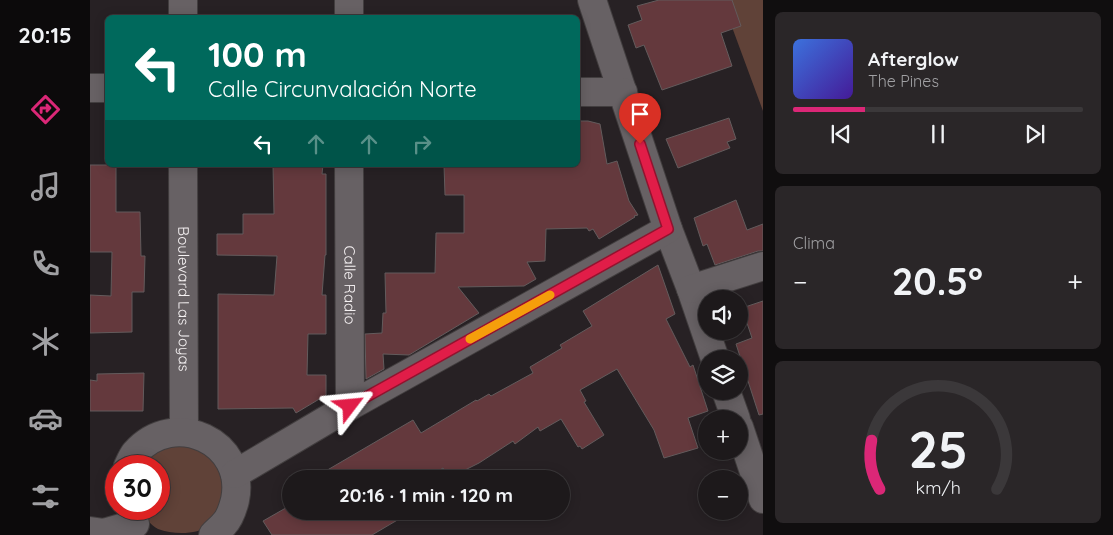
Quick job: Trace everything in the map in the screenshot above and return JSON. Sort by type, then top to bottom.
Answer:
[{"type":"street","points":[[183,0],[183,15]]},
{"type":"street","points":[[349,0],[349,15]]},
{"type":"street","points":[[592,0],[668,229],[712,350]]},
{"type":"street","points":[[90,88],[105,88]]},
{"type":"street","points":[[580,92],[622,92]]},
{"type":"street","name":"Boulevard Las Joyas","points":[[183,167],[184,432]]},
{"type":"street","name":"Calle Radio","points":[[349,167],[350,406]]},
{"type":"street","points":[[235,474],[350,406],[668,229]]},
{"type":"street","points":[[691,289],[763,266]]},
{"type":"street","points":[[134,455],[148,441],[165,433],[184,432],[201,436],[216,445],[228,458],[235,474],[237,491],[233,508],[225,523],[213,535]]},
{"type":"street","points":[[748,454],[763,499]]},
{"type":"street","points":[[90,531],[104,533],[136,523]]},
{"type":"shaded area","points":[[722,0],[763,0],[763,111]]},
{"type":"shaded area","points":[[181,444],[196,447],[220,467],[226,497],[217,516],[210,525],[199,531],[171,532],[158,529],[148,520],[170,520],[170,455],[154,455],[168,447]]},
{"type":"building","points":[[659,0],[732,0],[741,26],[721,33],[732,66],[662,90],[644,45],[636,48],[628,25],[642,20],[637,6]]},
{"type":"building","points":[[729,118],[736,139],[727,142],[730,148],[678,168],[666,139]]},
{"type":"building","points":[[580,121],[588,121],[600,124],[607,164],[617,161],[629,201],[638,215],[599,239],[593,229],[589,231],[587,228],[546,229],[545,261],[527,262],[536,279],[524,286],[458,287],[479,313],[409,355],[383,354],[384,369],[366,379],[365,334],[382,333],[383,313],[386,313],[385,273],[435,273],[436,233],[464,233],[464,195],[445,195],[444,167],[580,167]]},
{"type":"building","points":[[90,165],[116,167],[116,212],[140,212],[141,256],[145,256],[144,292],[132,292],[132,332],[90,333],[90,295],[111,296],[112,252],[90,252]]},
{"type":"building","points":[[273,167],[323,167],[322,174],[326,174],[326,255],[322,295],[326,295],[326,334],[308,334],[307,375],[326,375],[326,395],[296,413],[293,408],[218,409],[218,294],[274,295],[277,256],[217,255],[217,234],[243,234],[243,214],[274,214]]},
{"type":"building","points":[[736,200],[747,230],[763,224],[763,251],[715,265],[707,244],[703,246],[694,218]]},
{"type":"building","points":[[658,265],[675,314],[666,319],[690,367],[693,365],[698,380],[698,400],[704,400],[708,410],[698,410],[698,414],[688,418],[698,448],[664,458],[654,430],[617,369],[580,390],[586,401],[584,402],[604,435],[582,449],[580,446],[578,447],[561,419],[540,431],[538,427],[515,444],[513,441],[465,470],[444,470],[443,468],[440,470],[327,470],[413,420],[421,433],[476,400],[489,394],[491,396],[533,373],[530,367],[562,348],[560,345],[592,326],[583,311]]},
{"type":"building","points":[[763,301],[763,414],[759,415],[748,381],[748,350],[738,350],[736,344],[752,338],[748,326],[748,306]]},
{"type":"building","points":[[144,373],[143,411],[90,411],[90,380],[97,381],[97,374]]},
{"type":"building","points":[[282,510],[282,520],[397,520],[372,535],[272,535],[263,521]]},
{"type":"slow traffic","points":[[470,339],[550,295]]},
{"type":"route","points":[[350,406],[668,229],[640,144]]}]
